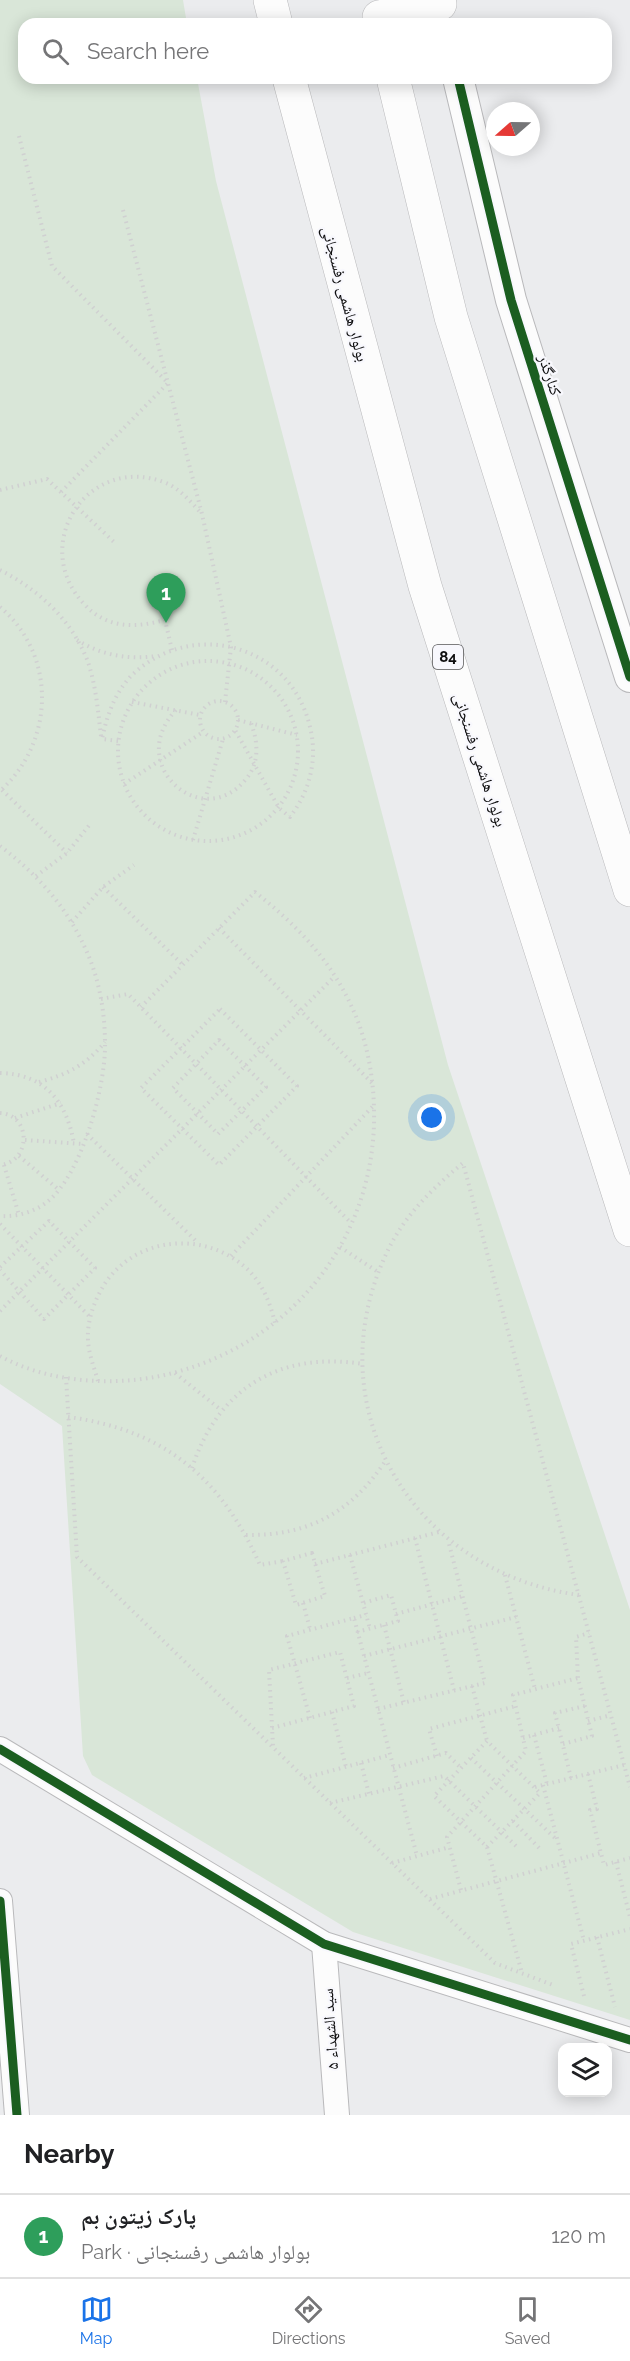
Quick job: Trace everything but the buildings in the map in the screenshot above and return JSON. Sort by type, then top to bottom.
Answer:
[{"type":"highway","points":[[270,0],[274,18]]},
{"type":"highway","points":[[378,14],[441,9]]},
{"type":"highway","name":"بولوار هاشمی رفسنجانی","points":[[290,84],[303,140],[425,586],[630,1230]]},
{"type":"highway","points":[[394,84],[451,317],[630,890]]},
{"type":"street","name":"کنارگذر","points":[[459,84],[511,300],[630,677]]},
{"type":"street","points":[[0,1749],[324,1944],[630,2040]]},
{"type":"street","points":[[0,1901],[17,2115]]},
{"type":"street","name":"سید الشهداء ۵","points":[[324,1944],[337,2115]]},
{"type":"path","points":[[19,136],[52,266],[168,383]]},
{"type":"path","points":[[123,210],[202,514],[231,647],[225,702]]},
{"type":"path","points":[[61,492],[168,383]]},
{"type":"path","points":[[172,650],[165,620],[142,626],[123,625],[104,619],[88,609],[75,594],[66,577],[62,558],[62,538],[68,520],[93,490],[110,481],[129,477],[149,478],[167,484],[184,494],[202,514]]},
{"type":"path","points":[[0,490],[47,479],[114,543]]},
{"type":"path","points":[[0,570],[22,581],[41,596],[59,613],[76,639],[88,662],[95,690],[102,739]]},
{"type":"path","points":[[0,606],[24,633],[35,655],[42,679],[43,704],[40,728],[31,751],[19,772],[1,790],[67,853]]},
{"type":"path","points":[[76,639],[92,648],[116,656],[141,658],[160,656]]},
{"type":"path","points":[[102,739],[107,716],[118,694],[132,676],[150,660],[172,650],[195,645],[219,644],[242,650],[264,660],[282,675],[297,693],[308,715],[314,754],[308,785],[298,807],[290,817],[279,808],[235,730]]},
{"type":"path","points":[[211,660],[229,663],[261,677],[285,703],[297,735],[298,766],[288,795],[279,808],[261,825],[225,841],[193,840],[159,827],[138,808],[124,784],[118,763],[118,741],[123,721],[132,702],[157,676],[174,667],[192,662],[211,660]]},
{"type":"path","points":[[193,840],[224,739],[235,730],[238,720],[237,712],[225,702],[218,700],[210,703],[200,715],[200,724],[203,732],[209,737],[224,739]]},
{"type":"path","points":[[132,702],[200,715]]},
{"type":"path","points":[[176,710],[166,720],[160,733],[159,761],[164,773],[176,787],[193,797],[218,798],[240,786],[255,766],[256,737],[250,723]]},
{"type":"path","points":[[238,720],[297,735]]},
{"type":"path","points":[[124,784],[203,732]]},
{"type":"path","points":[[102,739],[118,741]]},
{"type":"path","points":[[36,876],[67,853],[92,823]]},
{"type":"path","points":[[0,846],[36,876],[72,922],[86,950],[101,999],[105,1042],[104,1073],[98,1104],[87,1134],[59,1190],[48,1201],[19,1215],[0,1216]]},
{"type":"path","points":[[72,922],[103,887],[134,865]]},
{"type":"path","points":[[103,887],[183,965]]},
{"type":"path","points":[[0,1356],[38,1371],[99,1381],[136,1380],[200,1366],[259,1336],[308,1293],[328,1267],[351,1223],[368,1177],[373,1144],[375,1104],[372,1083],[363,1037],[350,1003],[335,976],[310,941],[285,916],[255,892],[141,1007]]},
{"type":"path","points":[[219,928],[372,1083]]},
{"type":"path","points":[[0,1311],[335,976]]},
{"type":"path","points":[[101,999],[128,994],[351,1223]]},
{"type":"path","points":[[220,1009],[261,1050],[297,1086],[219,1165],[141,1088],[220,1009]]},
{"type":"path","points":[[219,1040],[245,1066],[266,1087],[218,1134],[173,1088],[219,1040]]},
{"type":"path","points":[[39,1082],[58,1078],[75,1070],[87,1062],[105,1042]]},
{"type":"path","points":[[0,1073],[26,1076],[39,1082],[61,1103],[71,1122],[74,1144]]},
{"type":"path","points":[[0,1113],[15,1118],[61,1103]]},
{"type":"path","points":[[231,1256],[375,1104]]},
{"type":"path","points":[[15,1118],[22,1128],[25,1140],[19,1156],[2,1165],[19,1215]]},
{"type":"path","points":[[87,1134],[198,1244]]},
{"type":"path","points":[[25,1140],[82,1144]]},
{"type":"path","points":[[19,1156],[59,1190]]},
{"type":"path","points":[[579,1595],[553,1591],[505,1575],[475,1560],[447,1539],[418,1510],[400,1486],[386,1460],[370,1413],[363,1364],[364,1333],[369,1302],[378,1272],[410,1215],[441,1180],[463,1163],[579,1595],[630,1787]]},
{"type":"path","points":[[49,1221],[69,1242],[95,1268],[44,1319],[0,1269],[49,1221]]},
{"type":"path","points":[[0,1224],[90,1317]]},
{"type":"path","points":[[99,1381],[91,1360],[88,1338],[90,1317],[104,1284],[129,1258],[145,1250],[180,1242],[198,1244],[231,1256],[247,1268],[260,1285],[270,1303],[275,1323]]},
{"type":"path","points":[[340,1247],[378,1272]]},
{"type":"path","points":[[192,1468],[209,1428],[221,1410],[255,1381],[296,1364],[341,1361],[363,1364]]},
{"type":"path","points":[[175,1373],[221,1410]]},
{"type":"path","points":[[66,1377],[77,1557],[495,1963],[564,1988]]},
{"type":"path","points":[[68,1417],[121,1428],[170,1452],[192,1468],[231,1510],[246,1534],[260,1565],[312,1553],[325,1596],[296,1605],[283,1561]]},
{"type":"path","points":[[246,1534],[288,1532],[327,1518],[361,1493],[386,1460]]},
{"type":"path","points":[[315,1564],[439,1532]]},
{"type":"path","points":[[415,1538],[454,1690]]},
{"type":"path","points":[[378,1709],[485,1683],[447,1539]]},
{"type":"path","points":[[350,1555],[370,1629]]},
{"type":"path","points":[[505,1575],[535,1689]]},
{"type":"path","points":[[357,1632],[398,1621],[391,1595],[363,1603]]},
{"type":"path","points":[[396,1614],[463,1596]]},
{"type":"path","points":[[303,1603],[310,1629]]},
{"type":"path","points":[[310,1718],[288,1636],[366,1615]]},
{"type":"path","points":[[364,1656],[516,1617]]},
{"type":"path","points":[[354,1618],[417,1856]]},
{"type":"path","points":[[384,1625],[404,1703]]},
{"type":"path","points":[[563,1744],[592,1736],[578,1678],[576,1637],[589,1634]]},
{"type":"path","points":[[272,1728],[354,1706],[340,1652],[269,1670],[272,1728],[273,1747]]},
{"type":"path","points":[[347,1678],[368,1673]]},
{"type":"path","points":[[461,1890],[447,1837],[526,1751],[513,1695],[578,1678]]},
{"type":"path","points":[[472,1686],[487,1741],[540,1793],[487,1847]]},
{"type":"path","points":[[437,1756],[429,1729],[516,1706]]},
{"type":"path","points":[[571,1778],[555,1713],[585,1706]]},
{"type":"path","points":[[332,1712],[346,1767]]},
{"type":"path","points":[[588,1721],[611,1715]]},
{"type":"path","points":[[523,1738],[559,1728]]},
{"type":"path","points":[[534,1734],[584,1941]]},
{"type":"path","points":[[487,1741],[434,1796],[487,1847],[522,1973]]},
{"type":"path","points":[[393,1768],[446,1753],[461,1768]]},
{"type":"path","points":[[304,1778],[390,1755]]},
{"type":"path","points":[[471,1758],[558,1841]]},
{"type":"path","points":[[361,1763],[369,1794]]},
{"type":"path","points":[[534,1787],[624,1765]]},
{"type":"path","points":[[588,1774],[597,1809],[590,1810],[604,1865],[630,1858]]},
{"type":"path","points":[[330,1803],[444,1776],[516,1846]]},
{"type":"path","points":[[513,1821],[542,1851]]},
{"type":"path","points":[[392,1863],[450,1846]]},
{"type":"path","points":[[429,1899],[601,1853]]},
{"type":"path","points":[[616,1862],[630,1917]]},
{"type":"path","points":[[584,1996],[571,1944],[630,1929]]},
{"type":"path","points":[[597,1937],[615,2008]]},
{"type":"path","points":[[574,1992],[595,2000]]},
{"type":"path","points":[[605,2004],[623,2011]]},
{"type":"green space","points":[[0,0],[183,0],[186,18],[18,18],[18,84],[198,84],[216,181],[448,1065],[630,1610],[630,2020],[353,1932],[92,1775],[83,1756],[62,1426],[0,1384]]},
{"type":"cycle path","points":[[459,84],[511,300],[630,677]]},
{"type":"cycle path","points":[[0,1749],[324,1944],[630,2040]]},
{"type":"cycle path","points":[[0,1901],[17,2115]]},
{"type":"place","name":"پارک زیتون بم","points":[[166,623]]}]
